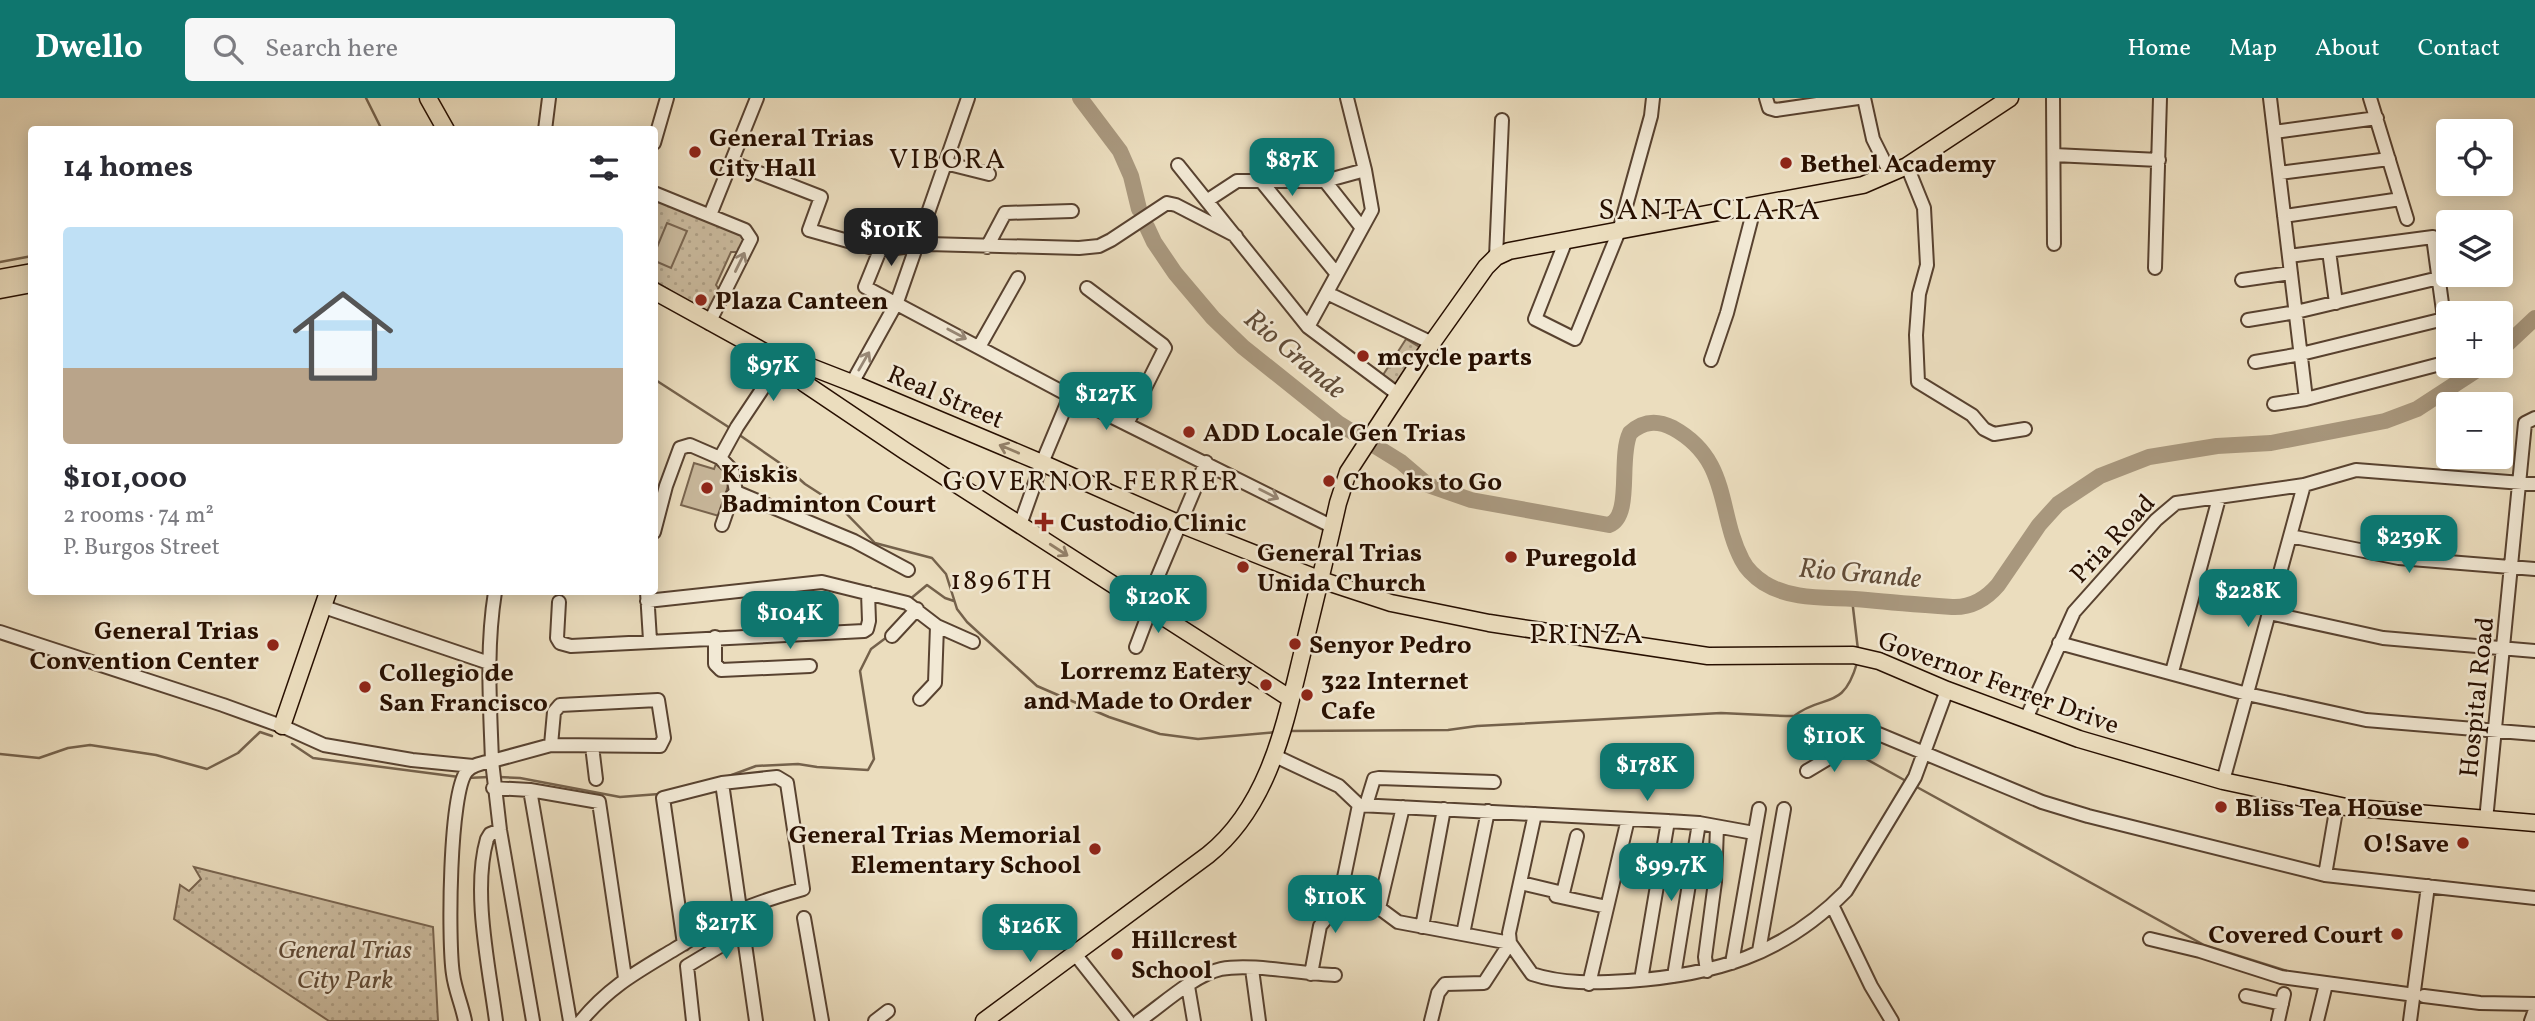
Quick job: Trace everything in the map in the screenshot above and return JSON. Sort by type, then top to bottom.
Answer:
[{"type":"main road","points":[[428,98],[444,126]]},
{"type":"main road","points":[[984,1021],[1221,844],[1235,830],[1274,758],[1284,730],[1348,472],[1432,343],[1496,257],[1509,251],[1863,185],[1898,170],[2010,98]]},
{"type":"main road","points":[[0,278],[28,273]]},
{"type":"main road","points":[[0,290],[28,285]]},
{"type":"main road","points":[[658,293],[781,361],[804,383],[1291,699]]},
{"type":"main road","name":"Real Street","points":[[781,361],[811,367],[852,383],[1180,524],[1321,580]]},
{"type":"main road","name":"Governor Ferrer Drive","points":[[1321,580],[1391,603],[1489,623],[1666,650],[1708,656],[1853,656],[1879,662],[1947,690],[2131,756],[2223,781],[2337,805],[2535,823]]},
{"type":"main road","points":[[282,726],[329,603]]},
{"type":"street","points":[[545,126],[548,98]]},
{"type":"street","points":[[658,129],[667,98]]},
{"type":"street","points":[[710,215],[757,98]]},
{"type":"street","points":[[852,383],[897,302],[968,98]]},
{"type":"street","points":[[1308,327],[1372,210],[1347,98]]},
{"type":"street","points":[[1566,240],[1535,319],[1575,339],[1619,231],[1651,116],[1653,98]]},
{"type":"street","points":[[1766,98],[1769,108],[1776,110],[1858,98]]},
{"type":"street","points":[[1864,98],[1877,138],[1924,208],[1927,265],[1919,294],[1916,335],[1918,382],[1972,415],[1984,429],[1994,434],[2025,429]]},
{"type":"street","points":[[1871,98],[1877,138]]},
{"type":"street","points":[[2053,98],[2054,244]]},
{"type":"street","points":[[2155,268],[2160,98]]},
{"type":"street","points":[[2270,98],[2306,399]]},
{"type":"street","points":[[2371,98],[2407,219]]},
{"type":"street","points":[[2274,132],[2377,118]]},
{"type":"street","points":[[1496,257],[1502,120]]},
{"type":"street","points":[[2053,155],[2159,160]]},
{"type":"street","points":[[2279,173],[2389,159]]},
{"type":"street","points":[[731,162],[821,197],[809,230],[880,250],[917,245],[1068,249],[1098,246],[1159,206],[1170,203],[1236,236]]},
{"type":"street","points":[[945,163],[989,174]]},
{"type":"street","points":[[1178,165],[1308,327],[1399,395]]},
{"type":"street","points":[[1208,200],[1237,181],[1325,181],[1365,170]]},
{"type":"street","points":[[1261,181],[1336,273]]},
{"type":"street","points":[[1325,181],[1362,228]]},
{"type":"street","points":[[658,195],[745,230],[751,239],[709,323]]},
{"type":"street","points":[[2284,216],[2401,199]]},
{"type":"street","points":[[1711,359],[1727,313],[1755,205]]},
{"type":"street","points":[[987,247],[1005,213],[1072,211]]},
{"type":"street","points":[[2289,256],[2433,237],[2436,258]]},
{"type":"street","points":[[880,250],[865,286],[1070,396],[1333,527]]},
{"type":"street","points":[[2329,251],[2336,303]]},
{"type":"street","points":[[2242,280],[2291,273]]},
{"type":"street","points":[[979,346],[1018,278]]},
{"type":"street","points":[[2248,320],[2296,312],[2436,279]]},
{"type":"street","points":[[1087,288],[1165,348],[1127,424]]},
{"type":"street","points":[[1327,293],[1432,343]]},
{"type":"street","points":[[2255,362],[2301,354],[2436,321]]},
{"type":"street","points":[[720,458],[781,361]]},
{"type":"street","points":[[2274,404],[2306,399],[2436,365]]},
{"type":"street","points":[[1020,525],[1070,396]]},
{"type":"street","name":"Hospital Road","points":[[2486,820],[2525,423],[2535,418]]},
{"type":"street","points":[[660,485],[678,452],[683,446],[690,445],[720,458],[732,470],[736,492]]},
{"type":"street","points":[[1136,647],[1147,608],[1206,462]]},
{"type":"street","name":"Pria Road","points":[[2026,719],[2074,612],[2156,520],[2176,503],[2304,485],[2356,470],[2535,484]]},
{"type":"street","points":[[2223,781],[2304,485]]},
{"type":"street","points":[[722,526],[732,496],[736,492]]},
{"type":"street","points":[[736,492],[854,541],[908,570]]},
{"type":"street","points":[[2172,673],[2219,498]]},
{"type":"street","points":[[2290,536],[2399,558],[2535,569]]},
{"type":"street","points":[[650,640],[647,596],[816,582],[902,601],[937,626],[973,642]]},
{"type":"street","points":[[559,602],[557,638],[559,643],[571,646],[864,631],[869,621],[868,593]]},
{"type":"street","points":[[495,595],[489,663],[494,788],[533,1021]]},
{"type":"street","points":[[329,603],[489,663]]},
{"type":"street","points":[[892,636],[916,609]]},
{"type":"street","points":[[2269,613],[2383,638],[2535,651]]},
{"type":"street","points":[[920,699],[935,683],[937,626]]},
{"type":"street","points":[[0,632],[282,726],[324,745],[412,760],[473,766],[551,745],[660,746],[664,738],[658,700],[557,707],[554,712],[551,745]]},
{"type":"street","points":[[715,638],[715,664],[721,670],[810,666]]},
{"type":"street","points":[[2059,643],[2247,694],[2366,720],[2535,734]]},
{"type":"street","points":[[1535,814],[1509,933],[1510,943],[1532,974],[1589,984],[1707,971],[1732,963],[1795,933],[1846,891],[1915,777],[1947,690]]},
{"type":"street","points":[[1807,771],[1846,745],[1852,723],[2042,802],[2088,816],[2325,875],[2535,898]]},
{"type":"street","points":[[593,746],[596,779]]},
{"type":"street","points":[[1274,758],[1303,778],[1339,786],[1362,805],[1699,823],[1754,833]]},
{"type":"street","points":[[465,1021],[453,975],[450,902],[460,786],[463,776],[473,766]]},
{"type":"street","points":[[581,1021],[596,1002],[625,978],[684,944],[739,911],[803,889],[787,783],[777,777],[722,783],[663,798],[684,944]]},
{"type":"street","points":[[1311,975],[1320,926],[1333,910],[1342,892],[1362,805],[1374,779],[1494,782]]},
{"type":"street","points":[[722,783],[756,1021]]},
{"type":"street","points":[[494,788],[530,790],[599,802],[625,978]]},
{"type":"street","points":[[530,790],[570,1021]]},
{"type":"street","points":[[2325,875],[2337,805]]},
{"type":"street","points":[[1379,908],[1403,807]]},
{"type":"street","points":[[1422,927],[1444,809]]},
{"type":"street","points":[[1732,963],[1759,809]]},
{"type":"street","points":[[1759,951],[1784,809]]},
{"type":"street","points":[[1463,934],[1488,811]]},
{"type":"street","points":[[1589,984],[1628,819]]},
{"type":"street","points":[[1641,980],[1668,821]]},
{"type":"street","points":[[1674,976],[1699,823]]},
{"type":"street","points":[[1707,971],[1705,957],[1715,882],[1717,827]]},
{"type":"street","points":[[496,1021],[482,912],[486,839],[500,830]]},
{"type":"street","points":[[1521,885],[1563,893],[1577,836]]},
{"type":"street","points":[[1521,885],[1606,908]]},
{"type":"street","points":[[2410,1021],[2420,996],[2428,886]]},
{"type":"street","points":[[1342,892],[1370,902],[1398,922],[1510,943]]},
{"type":"street","points":[[1832,905],[1871,986],[1892,1021]]},
{"type":"street","points":[[804,918],[822,1021]]},
{"type":"street","points":[[693,1021],[687,966],[742,933]]},
{"type":"street","points":[[2150,939],[2281,976],[2326,984],[2480,1003],[2535,1004]]},
{"type":"street","points":[[1431,1021],[1438,993],[1446,984],[1484,983],[1510,943]]},
{"type":"street","points":[[1075,954],[1128,1021]]},
{"type":"street","points":[[1252,968],[1259,1021],[1269,1021]]},
{"type":"street","points":[[1139,1021],[1188,986],[1221,969],[1252,968],[1335,975]]},
{"type":"street","points":[[2317,1021],[2326,984]]},
{"type":"street","points":[[1188,986],[1194,1021]]},
{"type":"street","points":[[2246,996],[2283,999],[2278,1021]]},
{"type":"street","points":[[2531,1021],[2535,1010]]},
{"type":"street","points":[[876,1021],[888,1011]]},
{"type":"green space","points":[[658,200],[745,236],[742,252],[731,252],[716,285],[723,295],[712,312],[705,312],[658,283]]},
{"type":"green space","points":[[667,223],[687,231],[671,268],[658,262],[658,245]]},
{"type":"green space","points":[[1406,339],[1421,348],[1397,385],[1383,375]]},
{"type":"green space","name":"Kiskis Badminton Court","points":[[717,461],[732,472],[719,516],[681,505],[694,463],[714,469]]},
{"type":"green space","name":"General Trias City Park","points":[[194,867],[433,927],[438,1021],[329,1021],[174,919],[180,885],[189,891],[201,879]]},
{"type":"waterway","points":[[366,98],[380,126]]},
{"type":"waterway","name":"Rio Grande","points":[[1080,98],[1120,151],[1131,176],[1139,209]]},
{"type":"waterway","name":"Rio Grande","points":[[1147,227],[1175,273],[1213,318],[1243,347],[1338,423],[1401,462],[1428,485],[1471,500],[1609,525],[1621,510],[1625,457],[1630,433],[1645,424],[1661,424],[1673,428],[1692,441],[1705,455],[1720,488],[1734,542],[1749,570],[1776,589],[1801,596],[1952,607],[1972,604],[1998,585],[2039,525],[2058,504],[2100,476],[2149,457],[2217,446],[2271,443],[2385,421],[2417,409],[2465,378]]},
{"type":"waterway","points":[[0,262],[28,257]]},
{"type":"waterway","name":"Rio Grande","points":[[2513,339],[2535,318]]},
{"type":"waterway","points":[[658,382],[730,428]]},
{"type":"waterway","points":[[738,434],[839,506],[875,543],[932,558],[946,574],[957,609],[967,622],[1037,686],[1109,717],[1160,734],[1198,739],[1277,732]]},
{"type":"waterway","points":[[909,600],[927,585],[954,601]]},
{"type":"waterway","points":[[1852,599],[1858,650]]},
{"type":"waterway","points":[[729,776],[756,766],[798,764],[868,770],[874,759],[860,671],[871,649],[887,637]]},
{"type":"waterway","points":[[1794,716],[1804,709],[1839,695],[1845,689],[1857,663]]},
{"type":"waterway","points":[[1287,731],[1448,730],[1477,726],[1721,713],[1794,716],[1842,745]]},
{"type":"waterway","points":[[0,754],[39,758],[68,748],[90,745],[156,755],[207,769],[238,753],[260,732],[272,736]]},
{"type":"waterway","points":[[292,744],[313,758],[459,777]]},
{"type":"waterway","points":[[1848,749],[1906,781]]},
{"type":"waterway","points":[[467,778],[489,777]]},
{"type":"waterway","points":[[499,777],[520,778],[620,797],[659,794]]},
{"type":"waterway","points":[[1915,786],[2204,945],[2293,973]]},
{"type":"waterway","points":[[2324,977],[2398,986]]},
{"type":"place","name":"General Trias City Hall","points":[[695,152]]},
{"type":"place","name":"Bethel Academy","points":[[1786,163]]},
{"type":"place","name":"Plaza Canteen","points":[[701,300]]},
{"type":"place","name":"mcycle parts","points":[[1363,356]]},
{"type":"place","name":"ADD Locale Gen Trias","points":[[1189,432]]},
{"type":"place","name":"Chooks to Go","points":[[1329,481]]},
{"type":"place","name":"Kiskis Badminton Court","points":[[707,488]]},
{"type":"place","name":"Custodio Clinic","points":[[1044,522]]},
{"type":"place","name":"Puregold","points":[[1511,557]]},
{"type":"place","name":"General Trias Unida Church","points":[[1243,567]]},
{"type":"place","name":"Senyor Pedro","points":[[1295,644]]},
{"type":"place","name":"General Trias Convention Center","points":[[273,645]]},
{"type":"place","name":"Lorremz Eatery and Made to Order","points":[[1266,685]]},
{"type":"place","name":"Collegio de San Francisco","points":[[365,687]]},
{"type":"place","name":"322 Internet Cafe","points":[[1307,695]]},
{"type":"place","name":"Bliss Tea House","points":[[2221,807]]},
{"type":"place","name":"O!Save","points":[[2463,843]]},
{"type":"place","name":"General Trias Memorial Elementary School","points":[[1095,849]]},
{"type":"place","name":"Covered Court","points":[[2397,934]]},
{"type":"place","name":"Hillcrest School","points":[[1117,954]]},
{"type":"district","name":"VIBORA","points":[[948,158]]},
{"type":"district","name":"SANTA CLARA","points":[[1710,209]]},
{"type":"district","name":"GOVERNOR FERRER","points":[[1092,480]]},
{"type":"district","name":"1896TH","points":[[1002,579]]},
{"type":"district","name":"PRINZA","points":[[1587,633]]}]
